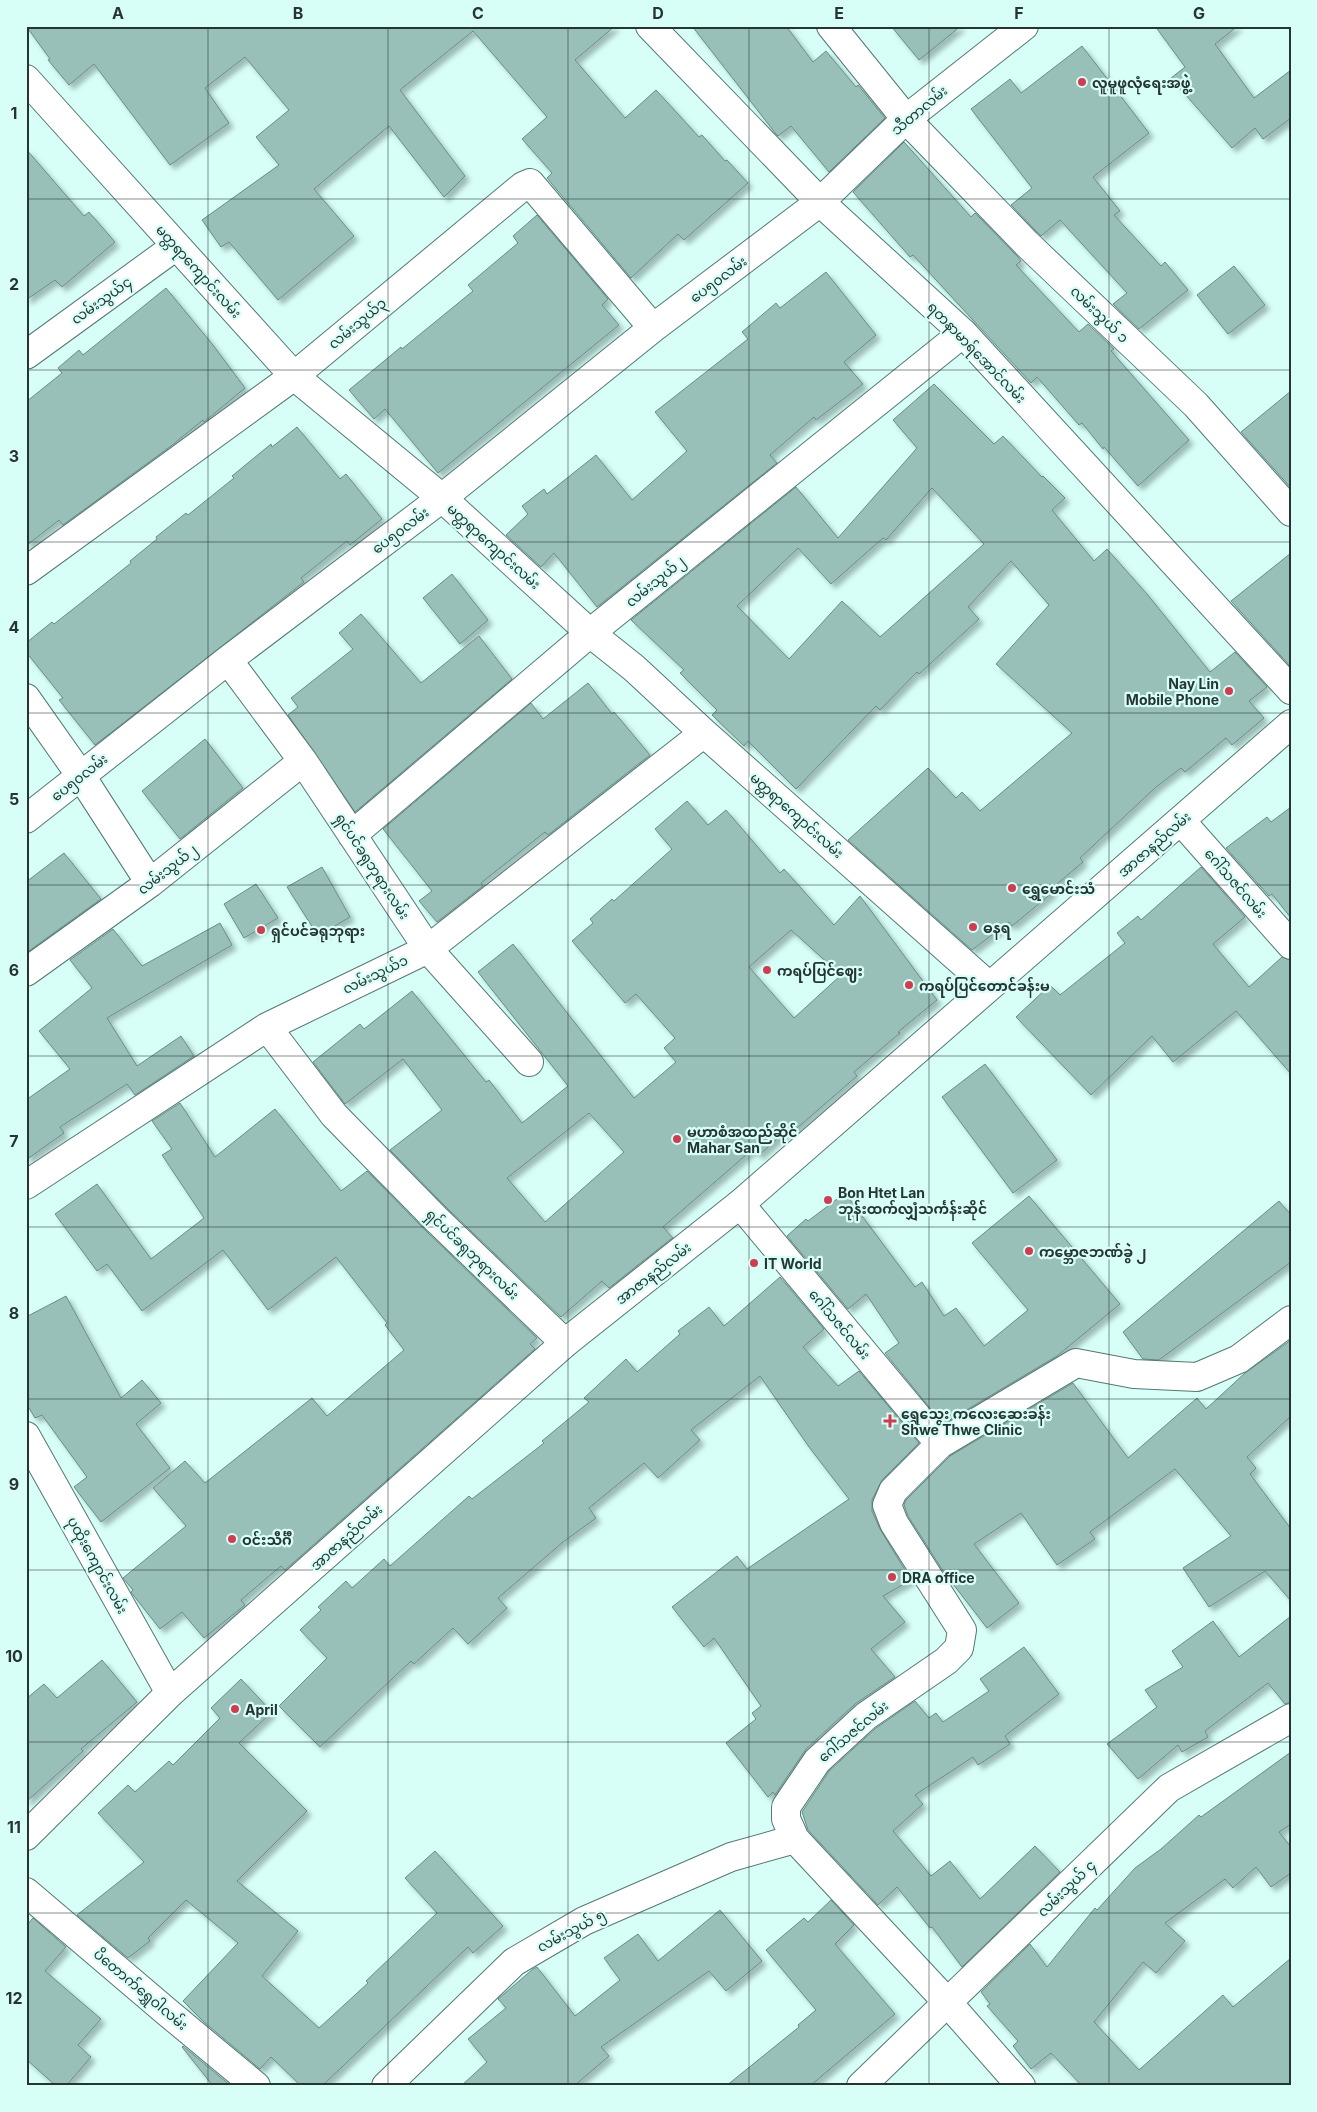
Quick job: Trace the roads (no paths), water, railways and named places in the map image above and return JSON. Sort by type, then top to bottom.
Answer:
[{"type":"street","name":"ရတနာမာရ်အောင်လမ်း","points":[[650,26],[820,202],[963,333],[1291,690]]},
{"type":"street","name":"လမ်းသွယ် ၁","points":[[831,26],[906,118],[1027,244],[1196,404],[1291,512]]},
{"type":"street","name":"သီတာလမ်း","points":[[820,202],[906,118],[1024,26]]},
{"type":"street","name":"မတ္တရာကျောင်းလမ်း","points":[[26,79],[294,376],[442,498],[590,633],[634,668],[704,733],[989,986]]},
{"type":"street","name":"လမ်းသွယ်၃","points":[[26,571],[294,376],[523,186],[530,183],[653,328]]},
{"type":"street","name":"ပေ၅၀လမ်း","points":[[26,820],[228,660],[442,498],[653,328],[820,202]]},
{"type":"street","name":"လမ်းသွယ်၄","points":[[26,355],[176,246]]},
{"type":"street","name":"လမ်းသွယ်၂","points":[[352,835],[590,633],[963,333]]},
{"type":"street","name":"ရှင်ပင်ခရုဘုရားလမ်း","points":[[228,660],[303,761],[428,949],[529,1062]]},
{"type":"street","points":[[26,698],[81,776],[150,883]]},
{"type":"street","name":"အာဇာနည်လမ်း","points":[[26,1836],[170,1693],[565,1343],[740,1204],[1291,724]]},
{"type":"street","name":"လမ်းသွယ်၁","points":[[26,1185],[267,1027],[428,949],[704,733]]},
{"type":"street","name":"လမ်းသွယ်၂","points":[[26,972],[150,883],[303,761]]},
{"type":"street","name":"ဂေါ်သဇင်လမ်း","points":[[1181,821],[1291,945]]},
{"type":"street","name":"ရှင်ပင်ခရုဘုရားလမ်း","points":[[267,1027],[334,1115],[436,1219],[565,1343]]},
{"type":"street","name":"ဂေါ်သဇင်လမ်း","points":[[740,1204],[940,1444]]},
{"type":"street","name":"ဂေါ်သဇင်လမ်း","points":[[1021,2086],[948,2003],[795,1839],[786,1819],[786,1807],[817,1761],[866,1716],[946,1661],[959,1648],[962,1630],[894,1523],[887,1505],[893,1491],[940,1444],[1076,1363],[1134,1374],[1197,1377],[1239,1359],[1291,1320]]},
{"type":"street","name":"ပုထိုးကျောင်းလမ်း","points":[[26,1436],[170,1693]]},
{"type":"street","name":"လမ်းသွယ် ၄","points":[[861,2086],[1169,1788],[1291,1718]]},
{"type":"street","name":"လမ်းသွယ် ၅","points":[[386,2086],[514,1962],[584,1920],[731,1857],[795,1839]]},
{"type":"street","name":"ပိတောက်ရွှေဝါလမ်း","points":[[26,1892],[256,2086]]},
{"type":"place","name":"လူမူဖူလုံရေးအဖွဲ့","points":[[1082,82]]},
{"type":"place","name":"Nay Lin Mobile Phone","points":[[1229,691]]},
{"type":"place","name":"ရွှေမောင်းသံ","points":[[1012,888]]},
{"type":"place","name":"ဓနရ","points":[[973,927]]},
{"type":"place","name":"ရှင်ပင်ခရုဘုရား","points":[[261,930]]},
{"type":"place","name":"ကရပ်ပြင်ဈေး","points":[[767,970]]},
{"type":"place","name":"ကရပ်ပြင်တောင်ခန်းမ","points":[[909,985]]},
{"type":"place","name":"မဟာစံအထည်ဆိုင် Mahar San","points":[[677,1139]]},
{"type":"place","name":"Bon Htet Lan ဘုန်းထက်လျှံသင်္ကန်းဆိုင်","points":[[828,1200]]},
{"type":"place","name":"ကမ္ဘောဇဘဏ်ခွဲ ၂","points":[[1029,1251]]},
{"type":"place","name":"IT World","points":[[754,1263]]},
{"type":"place","name":"ရွှေသွေး ကလေးဆေးခန်း Shwe Thwe Clinic","points":[[890,1421]]},
{"type":"place","name":"ဝင်းသီင်္ဂီ","points":[[232,1539]]},
{"type":"place","name":"DRA office","points":[[892,1577]]},
{"type":"place","name":"April","points":[[235,1709]]}]
